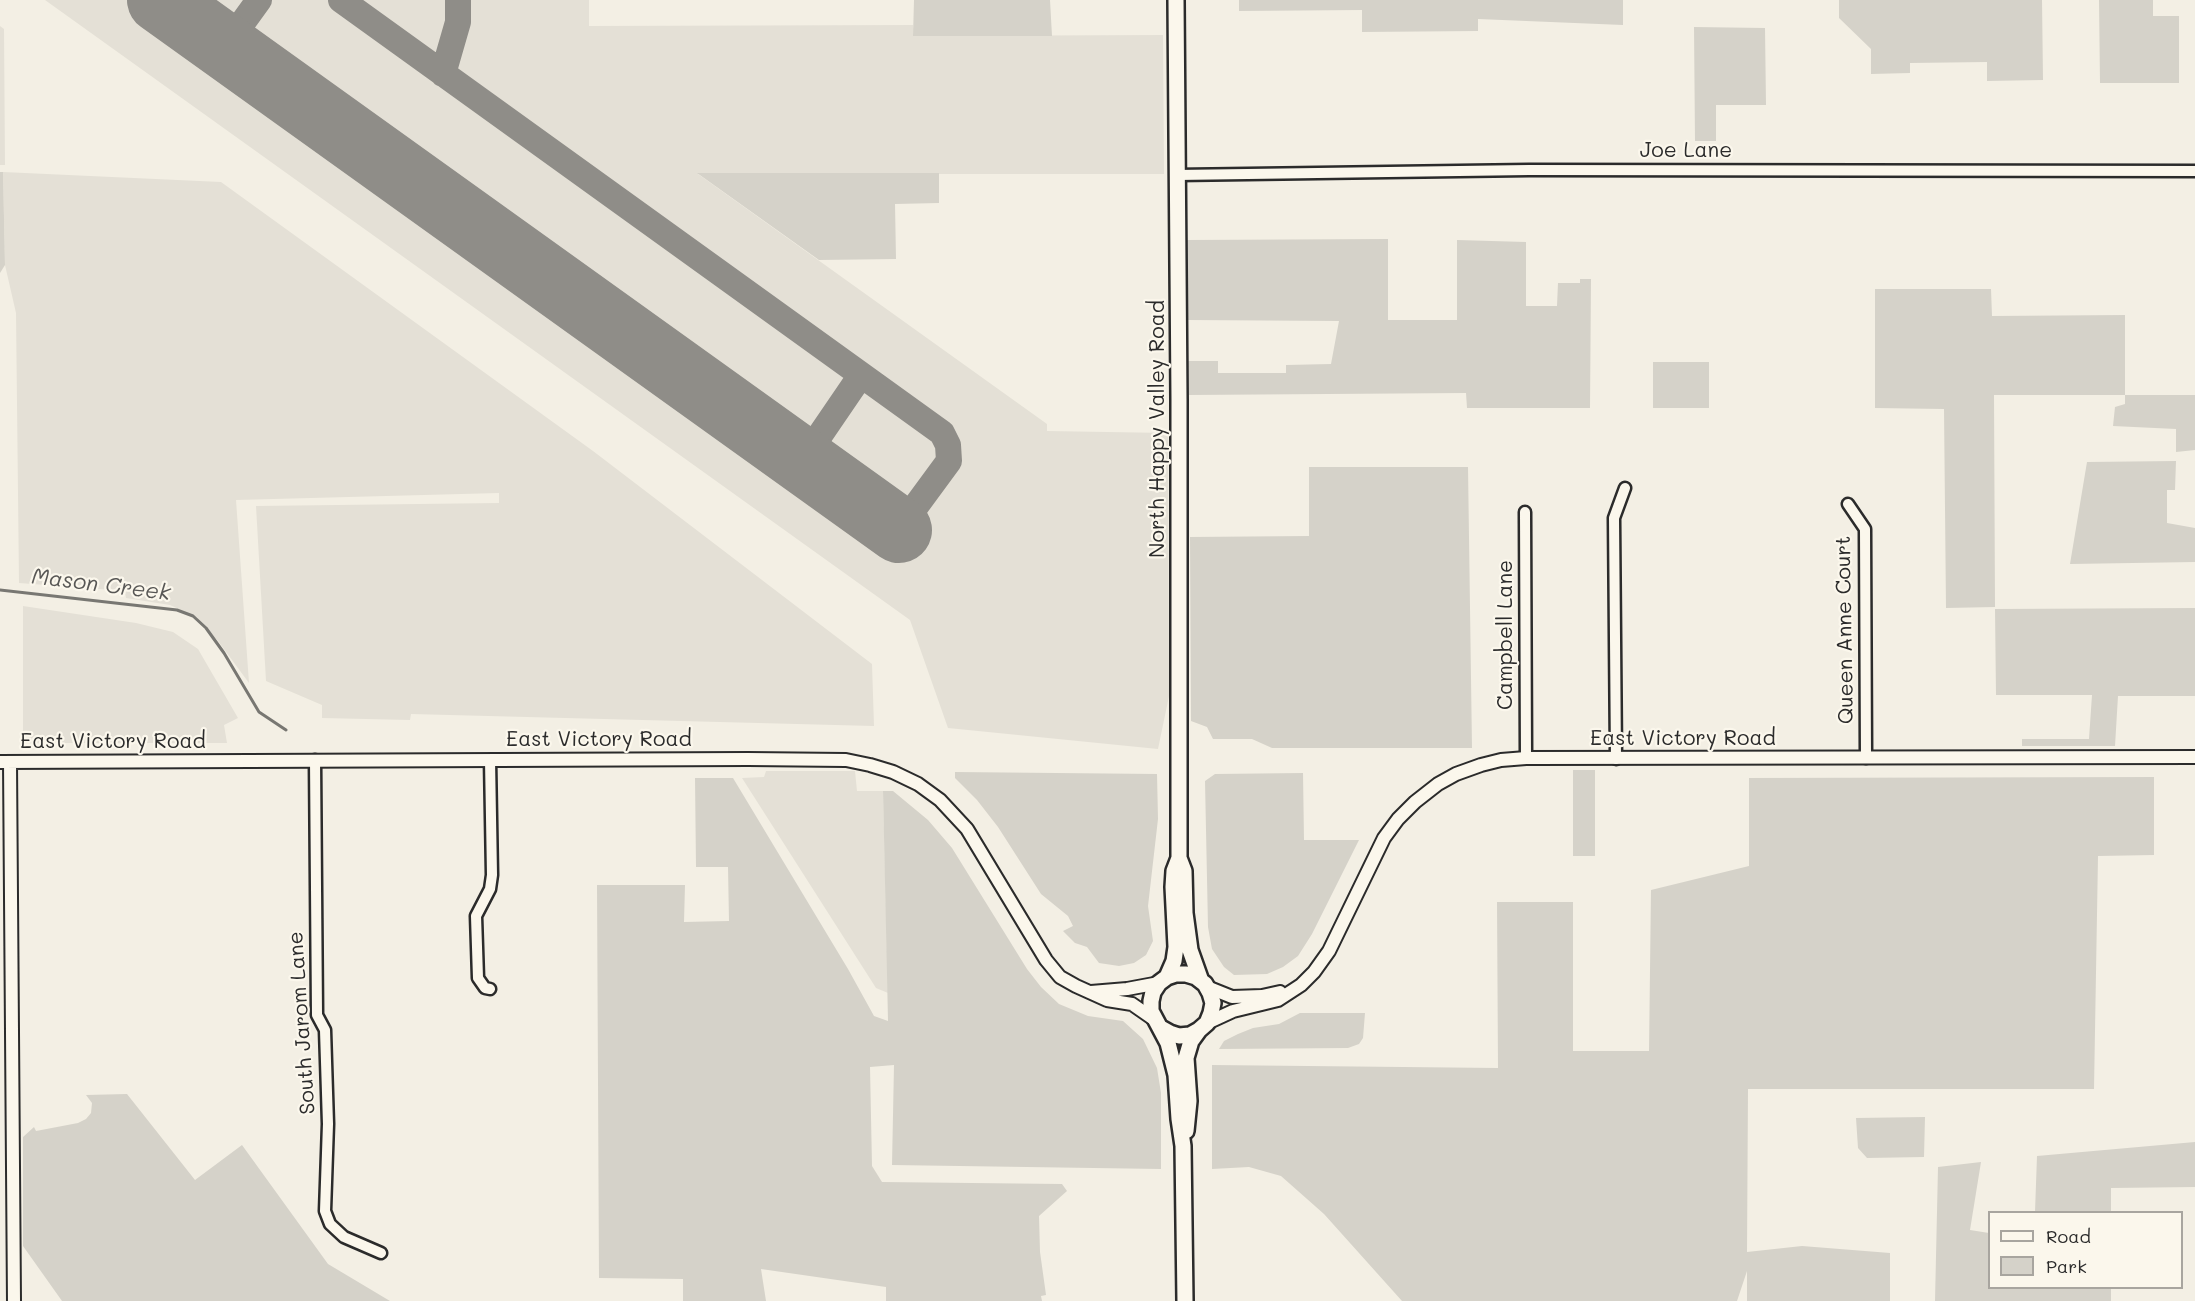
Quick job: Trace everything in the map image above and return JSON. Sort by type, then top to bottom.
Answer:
[{"type":"main road","name":"North Happy Valley Road","points":[[1163,980],[1174,961],[1176,947],[1173,887],[1174,871],[1179,858],[1176,0]]},
{"type":"main road","name":"North Happy Valley Road","points":[[1179,858],[1184,871],[1189,942],[1204,984]]},
{"type":"main road","points":[[1183,1146],[1189,1110],[1186,1058],[1191,1041],[1203,1027],[1211,1013],[1213,1003],[1204,984],[1186,974],[1176,974],[1163,980],[1153,992],[1151,1011],[1174,1060],[1183,1146],[1185,1301]]},
{"type":"main road","points":[[1158,1024],[1170,1033],[1179,1036],[1190,1035],[1203,1027]]},
{"type":"street","name":"Joe Lane","points":[[1177,175],[1529,170],[2195,171]]},
{"type":"street","points":[[1616,759],[1614,518],[1625,488]]},
{"type":"street","name":"Queen Anne Court","points":[[1848,504],[1865,530],[1866,758]]},
{"type":"street","name":"Campbell Lane","points":[[1526,512],[1526,758]]},
{"type":"street","name":"East Victory Road","points":[[1203,1027],[1233,1011],[1278,1000],[1301,985],[1329,951],[1384,838],[1398,819],[1438,784],[1456,774],[1502,760],[1526,758],[2195,757]]},
{"type":"street","name":"South Jarom Lane","points":[[315,760],[317,1015],[325,1030],[328,1124],[325,1211],[330,1224],[344,1237],[381,1253]]},
{"type":"street","points":[[490,760],[492,875],[490,889],[476,916],[478,978],[484,988],[490,989]]},
{"type":"street","name":"East Victory Road","points":[[5,762],[846,760],[893,772],[918,784],[940,800],[968,829],[1046,960],[1060,977],[1107,1000],[1132,1004],[1158,1024]]},
{"type":"street","points":[[5,762],[14,1301]]},
{"type":"street","points":[[1091,992],[1127,989],[1163,980]]},
{"type":"street","points":[[1204,984],[1232,997],[1287,993]]},
{"type":"shaded area","points":[[45,0],[589,0],[589,26],[913,25],[914,36],[1163,35],[1164,174],[698,174],[1047,424],[1047,431],[1168,433],[1169,696],[1158,749],[948,728],[910,620]]},
{"type":"shaded area","points":[[0,26],[4,29],[5,165],[0,165]]},
{"type":"shaded area","points":[[3,172],[221,182],[593,451],[872,664],[874,726],[411,714],[410,720],[322,718],[322,705],[266,681],[256,506],[499,503],[499,493],[236,500],[249,683],[218,641],[196,617],[170,605],[126,598],[125,591],[19,583],[16,313],[5,265]]},
{"type":"shaded area","points":[[23,606],[136,623],[173,632],[198,649],[238,718],[224,725],[227,743],[23,743]]},
{"type":"shaded area","points":[[766,771],[855,771],[857,791],[883,791],[888,993],[876,988],[742,778],[764,777]]},
{"type":"green space","points":[[914,0],[1050,0],[1052,36],[913,36]]},
{"type":"green space","points":[[1239,0],[1623,0],[1623,25],[1478,19],[1478,31],[1362,32],[1362,10],[1239,11]]},
{"type":"green space","points":[[1839,0],[2042,0],[2043,80],[1987,81],[1987,62],[1910,63],[1910,73],[1871,74],[1871,49],[1839,18]]},
{"type":"green space","points":[[2099,0],[2153,0],[2153,16],[2179,16],[2179,83],[2100,83]]},
{"type":"green space","points":[[1694,27],[1765,28],[1766,105],[1716,105],[1716,141],[1695,141]]},
{"type":"green space","points":[[0,172],[3,172],[5,265],[0,273]]},
{"type":"green space","points":[[697,173],[939,173],[939,203],[895,204],[896,259],[819,260]]},
{"type":"green space","points":[[1388,239],[1388,320],[1457,320],[1457,240],[1526,242],[1526,306],[1557,306],[1558,283],[1580,283],[1580,279],[1591,279],[1590,408],[1467,408],[1466,393],[1189,395],[1188,361],[1218,361],[1218,373],[1286,373],[1286,365],[1331,364],[1339,321],[1188,320],[1187,240]]},
{"type":"green space","points":[[1875,289],[1991,289],[1992,316],[2125,315],[2125,395],[1994,395],[1995,607],[1946,608],[1944,409],[1875,408]]},
{"type":"green space","points":[[1653,362],[1709,362],[1709,408],[1653,408]]},
{"type":"green space","points":[[2125,395],[2195,395],[2195,450],[2176,452],[2176,429],[2113,426],[2115,407],[2125,404]]},
{"type":"green space","points":[[2176,461],[2175,490],[2167,490],[2167,523],[2195,528],[2195,562],[2070,564],[2087,462]]},
{"type":"green space","points":[[1309,467],[1468,467],[1472,748],[1272,748],[1252,739],[1213,739],[1207,727],[1191,721],[1190,537],[1309,536]]},
{"type":"green space","points":[[2195,608],[2195,696],[2118,696],[2115,746],[2022,746],[2022,739],[2089,739],[2092,695],[1996,695],[1995,609]]},
{"type":"green space","points":[[1573,770],[1595,770],[1595,856],[1573,856]]},
{"type":"green space","points":[[955,772],[1157,774],[1158,819],[1148,906],[1153,941],[1146,955],[1134,963],[1119,966],[1099,963],[1087,947],[1075,943],[1063,931],[1073,926],[1068,916],[1041,894],[998,827],[977,800],[955,778]]},
{"type":"green space","points":[[1303,773],[1304,840],[1359,840],[1312,934],[1298,956],[1283,967],[1267,974],[1234,975],[1224,967],[1212,949],[1208,927],[1205,781],[1215,774]]},
{"type":"green space","points":[[2154,777],[2154,855],[2098,856],[2094,1089],[1748,1089],[1747,1252],[1802,1246],[1890,1253],[1890,1301],[1747,1301],[1747,1271],[1737,1301],[1402,1301],[1324,1214],[1281,1176],[1249,1167],[1212,1169],[1212,1065],[1498,1068],[1497,902],[1573,902],[1573,1051],[1649,1051],[1651,890],[1749,866],[1749,778]]},
{"type":"green space","points":[[695,778],[733,778],[874,1016],[888,1021],[883,791],[893,791],[928,820],[952,848],[1027,969],[1041,987],[1059,1004],[1088,1016],[1123,1021],[1143,1039],[1157,1068],[1161,1093],[1161,1169],[892,1165],[894,1065],[870,1067],[872,1166],[882,1182],[1062,1184],[1067,1191],[1039,1216],[1040,1252],[1046,1295],[1041,1296],[1042,1301],[886,1301],[886,1287],[761,1269],[766,1301],[683,1301],[683,1279],[599,1278],[597,885],[685,885],[684,922],[729,921],[728,867],[696,867]]},
{"type":"green space","points":[[1300,1013],[1365,1013],[1363,1038],[1359,1044],[1348,1048],[1219,1049],[1224,1041],[1238,1034],[1253,1028],[1279,1024]]},
{"type":"green space","points":[[127,1094],[195,1180],[242,1145],[328,1264],[390,1301],[62,1301],[23,1246],[23,1137],[34,1127],[36,1131],[78,1123],[86,1119],[91,1113],[92,1103],[86,1095]]},
{"type":"green space","points":[[1925,1117],[1924,1157],[1867,1158],[1858,1148],[1856,1118]]},
{"type":"green space","points":[[2195,1142],[2195,1187],[2111,1188],[2111,1211],[2035,1211],[2037,1156]]},
{"type":"green space","points":[[1981,1162],[1970,1230],[1988,1233],[1988,1289],[2111,1289],[2111,1301],[1935,1301],[1938,1167]]},
{"type":"waterway","name":"Mason Creek","points":[[0,590],[177,610],[193,616],[206,628],[224,653],[259,712],[286,730]]},
{"type":"taxiway","points":[[225,47],[259,0]]},
{"type":"taxiway","points":[[341,0],[942,433],[948,445],[949,461],[913,510],[889,522]]},
{"type":"taxiway","points":[[443,74],[458,22],[458,0]]},
{"type":"taxiway","points":[[803,460],[861,375]]},
{"type":"runway","points":[[160,0],[899,530]]}]
